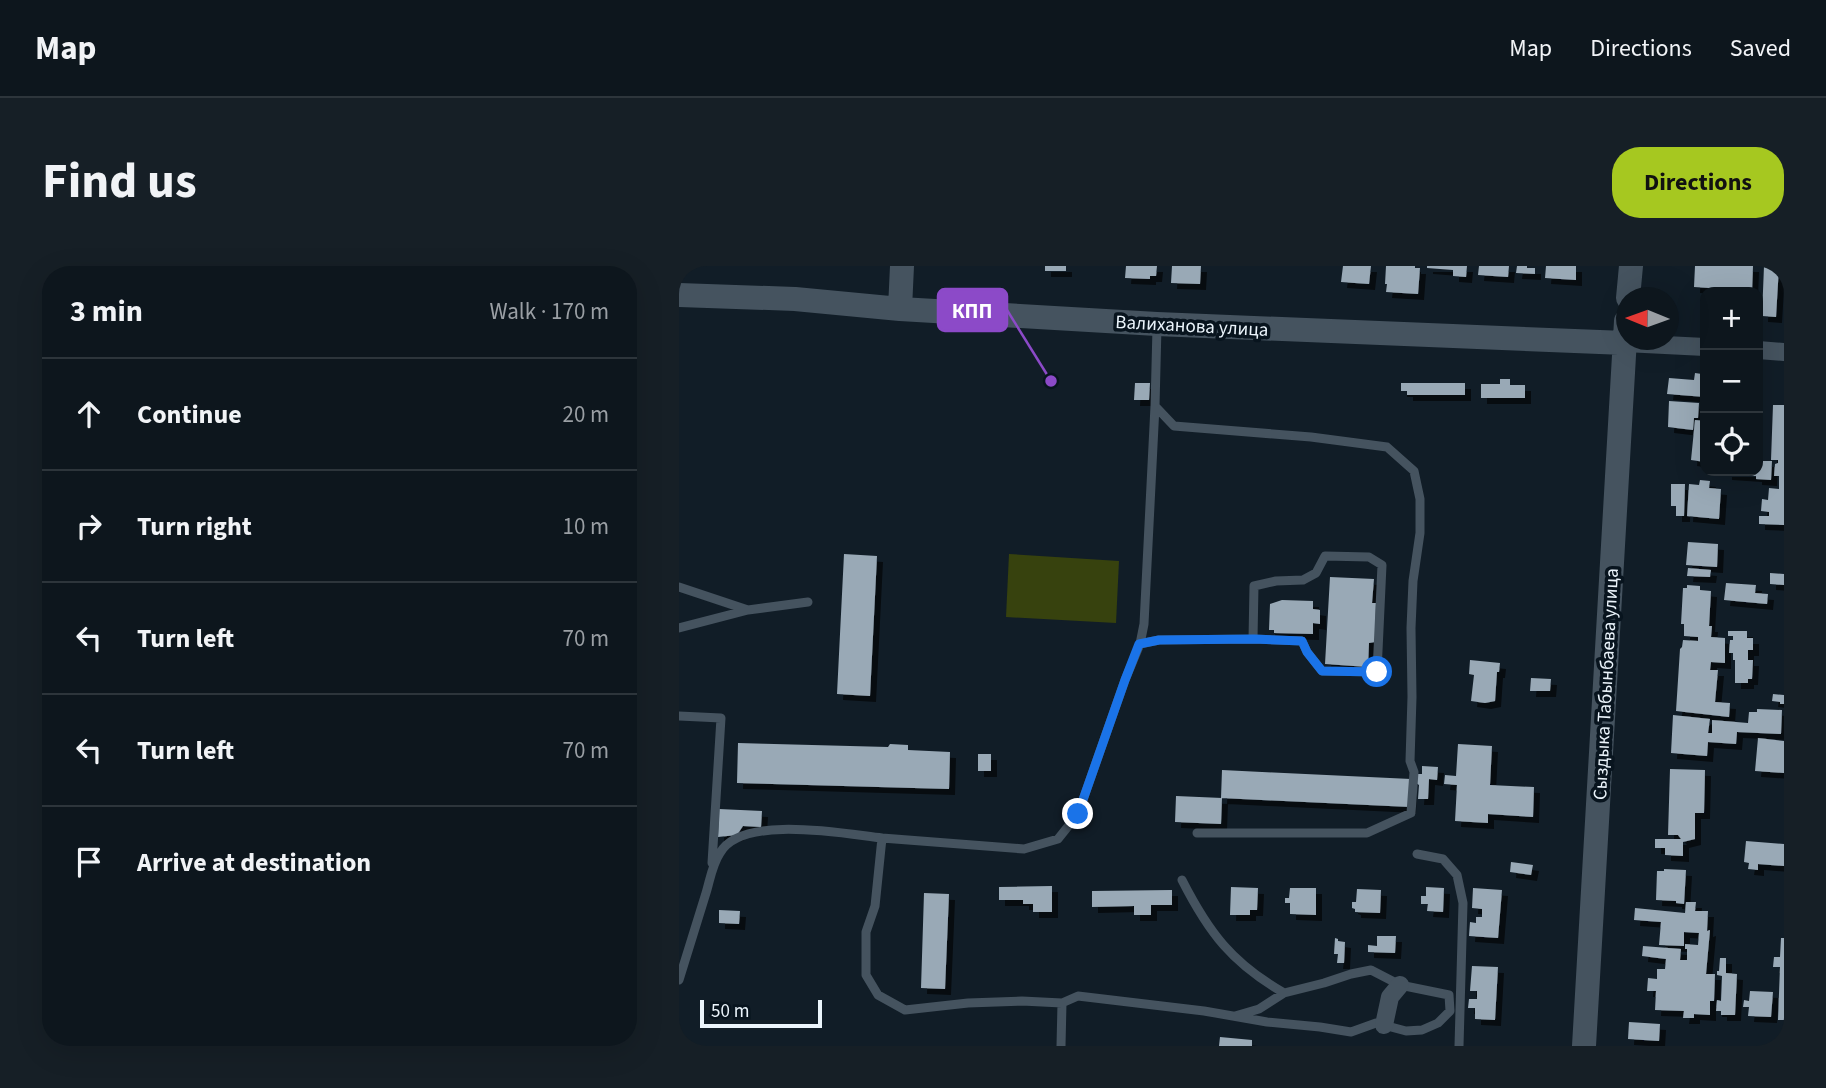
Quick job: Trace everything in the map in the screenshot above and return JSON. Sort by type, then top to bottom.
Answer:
[{"type":"street","points":[[900,309],[902,266]]},
{"type":"street","points":[[1629,287],[1631,266]]},
{"type":"street","name":"Валиханова улица","points":[[679,295],[796,299],[900,309],[1157,324],[1616,332]]},
{"type":"street","name":"Валиханова улица","points":[[1679,343],[1700,347]]},
{"type":"street","name":"Сыздыка Табынбаева улица","points":[[1584,1046],[1625,350]]},
{"type":"street","points":[[1763,350],[1784,352]]},
{"type":"street","points":[[1384,1025],[1389,997],[1400,985]]},
{"type":"lane","points":[[679,980],[720,851],[738,836],[764,829],[823,831],[1024,849],[1058,839],[1078,814],[1144,624],[1157,324]]},
{"type":"lane","points":[[1155,406],[1174,426],[1311,437],[1387,447],[1414,471],[1420,499],[1420,533],[1413,581],[1411,628],[1410,761],[1414,772],[1411,813],[1367,833],[1197,834]]},
{"type":"lane","points":[[1139,644],[1159,640],[1302,641],[1322,671],[1377,672],[1382,565],[1369,557],[1325,556],[1317,573],[1303,579],[1254,586],[1254,639]]},
{"type":"lane","points":[[679,586],[748,610]]},
{"type":"lane","points":[[679,628],[748,610],[808,602]]},
{"type":"lane","points":[[679,716],[721,718],[711,875]]},
{"type":"lane","points":[[882,838],[875,906],[866,932],[866,975],[878,995],[905,1010],[968,1003],[1062,1003],[1078,996],[1351,1032],[1376,1023],[1406,1031],[1422,1030],[1460,1006]]},
{"type":"lane","points":[[1417,854],[1443,859],[1457,875],[1463,903],[1459,1046]]},
{"type":"lane","points":[[1182,880],[1198,912],[1218,939],[1238,961],[1284,993]]},
{"type":"lane","points":[[1235,1016],[1259,1009],[1284,993],[1371,970],[1400,985],[1449,995],[1461,994]]},
{"type":"lane","points":[[1449,995],[1450,1011]]},
{"type":"lane","points":[[1061,1046],[1062,1003]]},
{"type":"green space","points":[[1009,554],[1119,561],[1116,623],[1006,617]]},
{"type":"building","points":[[1045,266],[1066,266],[1066,271],[1045,271]]},
{"type":"building","points":[[1126,266],[1157,266],[1156,276],[1150,276],[1150,279],[1125,278]]},
{"type":"building","points":[[1172,266],[1201,266],[1200,284],[1171,283]]},
{"type":"building","points":[[1343,266],[1371,266],[1369,284],[1341,282]]},
{"type":"building","points":[[1386,266],[1420,268],[1418,294],[1386,292]]},
{"type":"building","points":[[1427,266],[1467,266],[1466,277],[1453,276],[1453,270]]},
{"type":"building","points":[[1479,266],[1509,266],[1508,277],[1478,275]]},
{"type":"building","points":[[1517,266],[1535,268],[1535,274],[1516,273]]},
{"type":"building","points":[[1546,266],[1576,266],[1576,280],[1545,278]]},
{"type":"building","points":[[1695,266],[1753,266],[1752,287],[1694,287]]},
{"type":"building","points":[[1764,266],[1779,266],[1776,317],[1763,316]]},
{"type":"building","points":[[1695,373],[1700,374],[1700,397],[1667,394],[1669,378],[1694,380]]},
{"type":"building","points":[[1500,379],[1510,379],[1510,385],[1525,385],[1525,398],[1481,398],[1481,384],[1500,384]]},
{"type":"building","points":[[1135,383],[1150,383],[1149,400],[1134,400]]},
{"type":"building","points":[[1401,383],[1465,383],[1465,395],[1407,395],[1407,391],[1401,391]]},
{"type":"building","points":[[1669,401],[1699,403],[1698,418],[1694,418],[1693,430],[1668,427]]},
{"type":"building","points":[[1773,405],[1784,405],[1784,525],[1759,524],[1759,516],[1769,516],[1769,512],[1761,511],[1762,499],[1768,500],[1769,488],[1779,489],[1779,476],[1774,476],[1778,460],[1771,460]]},
{"type":"building","points":[[1695,420],[1700,420],[1700,461],[1691,460]]},
{"type":"building","points":[[1763,461],[1772,461],[1771,480],[1756,479],[1756,476],[1763,476]]},
{"type":"building","points":[[1700,480],[1710,481],[1709,488],[1721,489],[1719,519],[1687,516],[1689,484],[1699,485]]},
{"type":"building","points":[[1671,484],[1685,484],[1684,516],[1676,516],[1676,506],[1671,506]]},
{"type":"building","points":[[1688,542],[1718,544],[1717,567],[1686,565]]},
{"type":"building","points":[[844,554],[877,556],[870,696],[837,694]]},
{"type":"building","points":[[1688,568],[1711,570],[1710,577],[1687,576]]},
{"type":"building","points":[[1770,573],[1784,574],[1784,585],[1770,584]]},
{"type":"building","points":[[1330,577],[1374,579],[1372,603],[1376,603],[1375,642],[1369,643],[1368,667],[1325,664]]},
{"type":"building","points":[[1726,583],[1756,585],[1755,593],[1768,594],[1767,604],[1724,600]]},
{"type":"building","points":[[1687,585],[1700,586],[1700,590],[1711,591],[1711,637],[1725,638],[1725,663],[1711,662],[1710,670],[1718,670],[1715,702],[1730,703],[1729,717],[1676,711],[1680,649],[1683,640],[1698,641],[1698,637],[1684,636],[1684,624],[1681,624],[1683,588],[1687,588]]},
{"type":"building","points":[[1282,600],[1313,601],[1313,609],[1320,610],[1320,624],[1313,623],[1313,634],[1274,633],[1274,630],[1269,630],[1270,604]]},
{"type":"building","points":[[1728,631],[1747,631],[1747,638],[1753,638],[1753,650],[1748,650],[1748,660],[1753,660],[1752,679],[1748,679],[1748,683],[1735,683],[1735,660],[1733,653],[1729,653],[1733,636],[1728,636]]},
{"type":"building","points":[[1470,660],[1500,663],[1495,701],[1471,701],[1474,675],[1469,674]]},
{"type":"building","points":[[1531,678],[1551,679],[1550,691],[1530,691]]},
{"type":"building","points":[[1773,694],[1784,695],[1784,704],[1772,701]]},
{"type":"building","points":[[1757,709],[1782,710],[1781,734],[1737,732],[1736,744],[1708,742],[1707,756],[1671,753],[1673,715],[1710,719],[1708,733],[1712,733],[1712,720],[1748,723],[1749,712],[1757,712]]},
{"type":"building","points":[[1758,738],[1784,741],[1784,773],[1755,771]]},
{"type":"building","points":[[738,743],[888,747],[890,744],[908,745],[908,750],[950,752],[949,789],[737,783]]},
{"type":"building","points":[[1458,744],[1492,746],[1490,785],[1534,787],[1533,817],[1488,814],[1488,823],[1455,821],[1457,785],[1444,784],[1445,775],[1456,776]]},
{"type":"building","points":[[978,754],[991,754],[991,771],[978,771]]},
{"type":"building","points":[[1422,766],[1438,767],[1437,780],[1429,779],[1428,799],[1418,799],[1419,785],[1416,783],[1416,774],[1422,774]]},
{"type":"building","points":[[1670,769],[1705,770],[1704,813],[1695,813],[1695,839],[1683,842],[1683,856],[1665,855],[1665,848],[1655,848],[1655,839],[1681,839],[1678,835],[1668,835]]},
{"type":"building","points":[[1222,770],[1411,779],[1410,807],[1221,798]]},
{"type":"building","points":[[1176,796],[1222,798],[1221,824],[1175,822]]},
{"type":"building","points":[[719,809],[762,811],[761,827],[743,826],[737,835],[718,837]]},
{"type":"building","points":[[1746,841],[1784,844],[1784,866],[1758,864],[1758,870],[1748,869],[1749,863],[1744,862]]},
{"type":"building","points":[[1511,862],[1533,865],[1531,875],[1510,872]]},
{"type":"building","points":[[1686,870],[1684,904],[1656,900],[1657,871]]},
{"type":"building","points":[[1052,886],[1052,912],[1033,912],[1033,904],[1023,904],[1023,900],[999,900],[999,887]]},
{"type":"building","points":[[1231,887],[1258,888],[1257,910],[1250,910],[1250,915],[1230,915]]},
{"type":"building","points":[[1426,887],[1444,888],[1443,912],[1427,911],[1428,904],[1421,904],[1421,896],[1426,896]]},
{"type":"building","points":[[1290,888],[1316,888],[1316,915],[1290,914],[1290,903],[1285,903],[1285,898],[1289,898]]},
{"type":"building","points":[[1473,888],[1502,890],[1498,938],[1469,936],[1470,922],[1476,923],[1476,917],[1482,917],[1482,909],[1472,908]]},
{"type":"building","points":[[1357,889],[1381,890],[1380,913],[1355,912],[1352,902],[1356,902]]},
{"type":"building","points":[[1172,890],[1172,905],[1151,905],[1151,915],[1134,915],[1134,906],[1092,907],[1092,891]]},
{"type":"building","points":[[924,893],[949,894],[945,989],[921,988]]},
{"type":"building","points":[[1686,902],[1696,902],[1695,911],[1708,911],[1707,931],[1710,930],[1706,974],[1715,974],[1714,1001],[1710,1001],[1710,1015],[1694,1014],[1694,1018],[1683,1018],[1684,1011],[1655,1010],[1656,991],[1647,991],[1648,978],[1657,979],[1657,969],[1665,969],[1666,959],[1642,956],[1643,946],[1681,949],[1680,960],[1687,960],[1685,944],[1698,945],[1699,933],[1684,932],[1684,946],[1659,945],[1661,922],[1634,920],[1635,908],[1685,913]]},
{"type":"building","points":[[719,910],[740,911],[739,924],[719,923]]},
{"type":"building","points":[[1377,936],[1396,936],[1395,953],[1368,952],[1368,945],[1377,946]]},
{"type":"building","points":[[1335,938],[1345,942],[1344,963],[1337,963],[1338,954],[1334,954]]},
{"type":"building","points":[[1781,938],[1784,938],[1784,1020],[1778,1020],[1780,967],[1773,967],[1774,957],[1780,957]]},
{"type":"building","points":[[1720,958],[1726,958],[1726,973],[1737,974],[1735,1015],[1721,1015],[1721,1011],[1716,1011],[1717,1000],[1721,1001],[1722,976],[1717,975]]},
{"type":"building","points":[[1472,966],[1498,967],[1495,1020],[1475,1019],[1475,1008],[1468,1008],[1469,999],[1477,999],[1477,991],[1470,991]]},
{"type":"building","points":[[1750,991],[1773,992],[1771,1017],[1748,1016],[1749,1007],[1743,1007],[1744,1000],[1749,1001]]},
{"type":"building","points":[[1629,1022],[1660,1024],[1659,1041],[1628,1039]]},
{"type":"building","points":[[1220,1037],[1252,1040],[1252,1046],[1219,1046]]},
{"type":"place","name":"КПП","points":[[1051,381]]},
{"type":"route","points":[[1078,814],[1139,644],[1159,640],[1302,641],[1322,671],[1377,672]]}]
